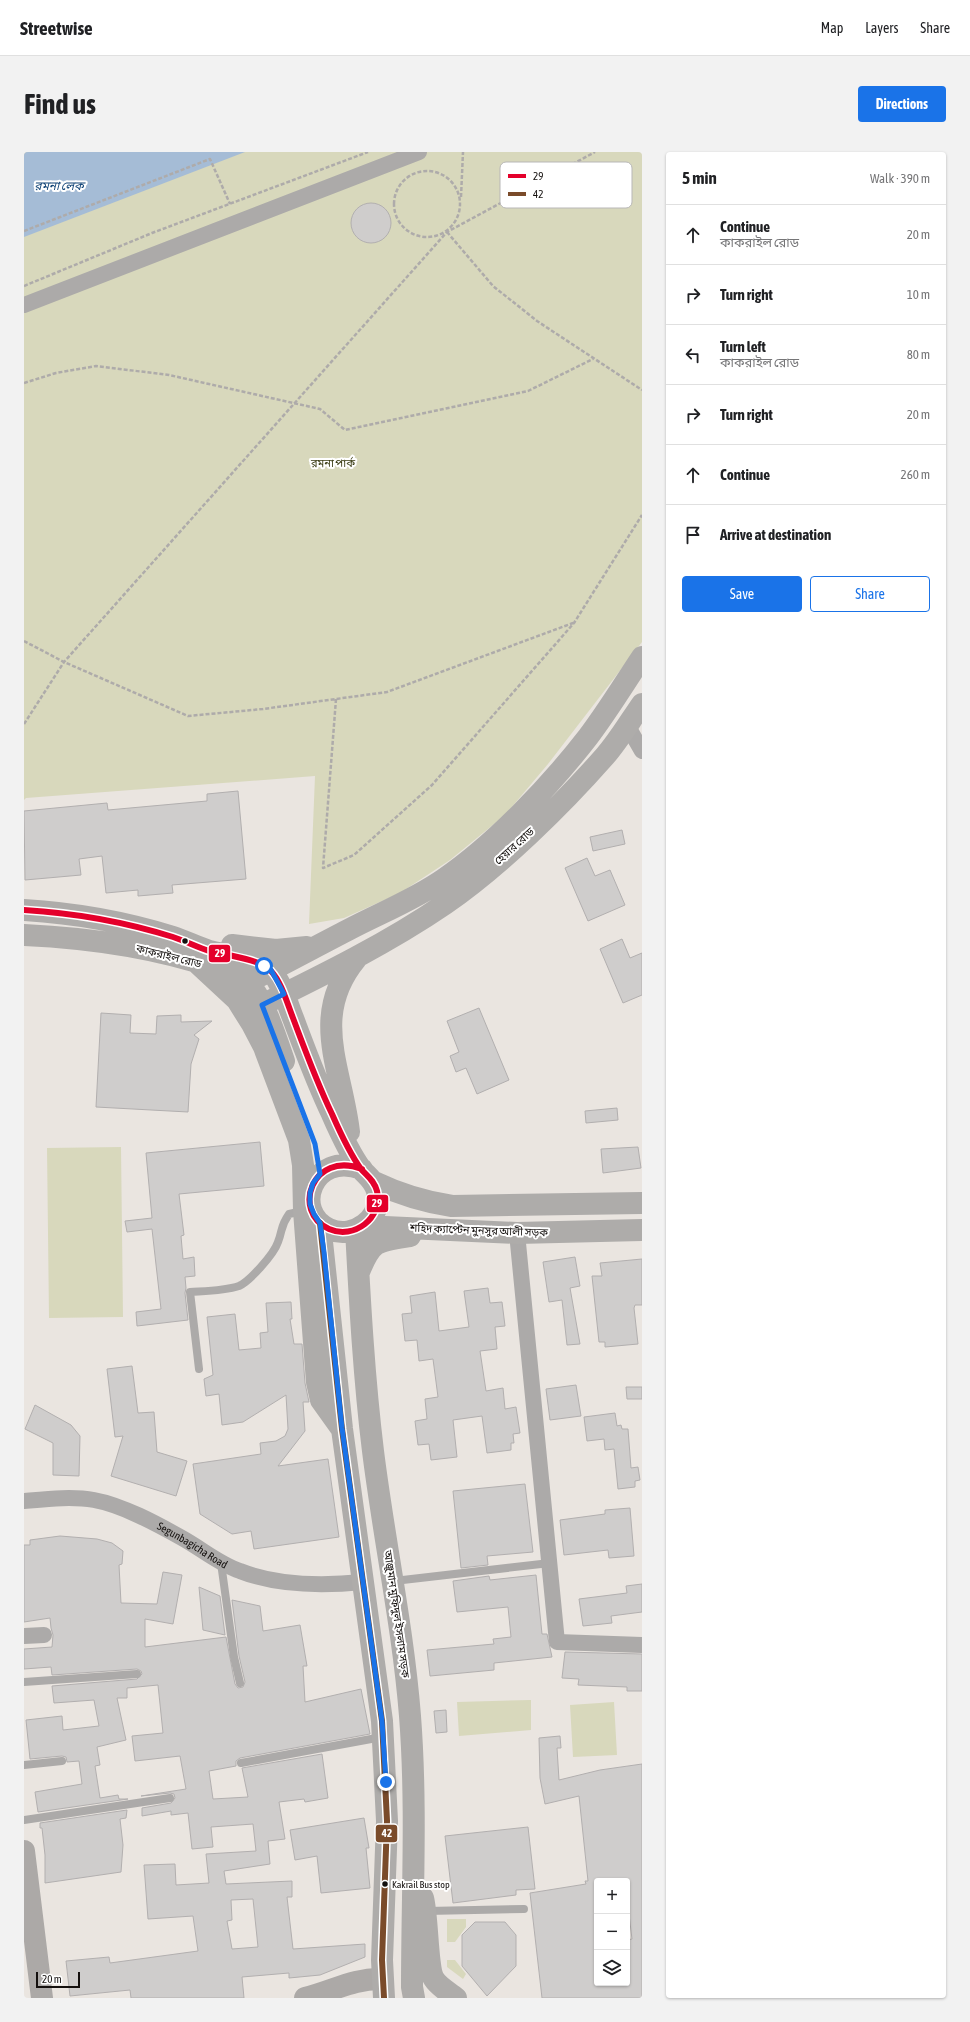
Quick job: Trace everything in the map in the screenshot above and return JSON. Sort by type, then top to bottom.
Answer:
[{"type":"main road","points":[[271,970],[284,994],[332,1114],[350,1149],[368,1176],[378,1201],[371,1220],[360,1228],[337,1232],[312,1198],[315,1144],[262,1005],[248,982],[271,970],[328,941],[412,899],[444,879],[513,820],[556,776],[588,736],[642,657]]},
{"type":"main road","name":"হেয়ার রোড","points":[[262,1005],[358,956],[403,931],[446,903],[505,856],[606,755],[642,704]]},
{"type":"main road","name":"কাকরাইল রোড","points":[[24,910],[84,916],[173,938],[208,951],[256,963],[271,970]]},
{"type":"main road","name":"কাকরাইল রোড","points":[[24,936],[67,937],[151,950],[195,961],[232,973],[248,982]]},
{"type":"main road","points":[[173,938],[276,950],[306,947],[328,941]]},
{"type":"main road","points":[[350,1149],[347,1120],[331,1033],[332,1006],[340,980],[358,956]]},
{"type":"main road","points":[[195,961],[237,1000],[264,1047],[299,1140],[303,1165],[312,1198],[383,1737],[387,1821],[382,1951],[376,1989],[418,1994]]},
{"type":"main road","points":[[312,1198],[329,1168],[340,1164],[351,1165],[368,1176]]},
{"type":"main road","name":"শহিদ ক্যাপ্টেন মুনসুর আলী সড়ক","points":[[368,1176],[395,1192],[452,1206],[642,1203]]},
{"type":"main road","name":"শহিদ ক্যাপ্টেন মুনসুর আলী সড়ক","points":[[360,1228],[401,1227],[517,1234],[642,1230]]},
{"type":"main road","name":"আঞ্জুমান মুফিদুল ইসলাম সড়ক","points":[[360,1228],[358,1273],[373,1452],[406,1669],[410,1718],[413,1779],[414,1875],[418,1994]]},
{"type":"main road","points":[[358,1273],[367,1252],[373,1245],[391,1239],[432,1236],[453,1231]]},
{"type":"main road","points":[[414,1875],[420,1888],[427,1911],[432,1974],[438,1984],[456,1998]]},
{"type":"street","points":[[24,305],[418,152]]},
{"type":"street","points":[[627,725],[642,751]]},
{"type":"street","points":[[517,1234],[557,1642],[642,1645]]},
{"type":"street","name":"Segunbagicha Road","points":[[24,1501],[92,1499],[107,1503],[182,1538],[221,1563],[240,1572],[261,1578],[316,1584],[363,1582]]},
{"type":"street","points":[[24,1636],[44,1635]]},
{"type":"street","points":[[24,1851],[42,1998]]},
{"type":"street","points":[[305,1998],[352,1983],[376,1989]]},
{"type":"lane","points":[[199,1370],[190,1292],[226,1289],[240,1285],[266,1261],[278,1243],[281,1225],[289,1214],[312,1198]]},
{"type":"lane","points":[[221,1563],[234,1657],[240,1683]]},
{"type":"lane","points":[[393,1581],[550,1563]]},
{"type":"lane","points":[[24,1682],[137,1674]]},
{"type":"lane","points":[[241,1763],[383,1737]]},
{"type":"lane","points":[[24,1764],[62,1760]]},
{"type":"lane","points":[[24,1820],[170,1798]]},
{"type":"lane","points":[[427,1911],[524,1909]]},
{"type":"path","points":[[24,286],[152,233],[368,152]]},
{"type":"path","points":[[24,724],[64,662],[457,220],[460,204],[463,152]]},
{"type":"path","points":[[576,162],[595,152]]},
{"type":"path","points":[[24,231],[210,159],[230,204]]},
{"type":"path","points":[[460,204],[459,194],[454,184],[446,177],[437,173],[426,171],[416,173],[406,179],[399,187],[395,198],[395,209],[398,220],[405,229],[414,235],[425,238],[437,237],[500,203]]},
{"type":"path","points":[[447,232],[493,286],[537,322],[642,390]]},
{"type":"path","points":[[24,384],[56,373],[96,366],[169,375],[320,409],[345,430],[528,391],[593,359]]},
{"type":"path","points":[[336,699],[323,868],[354,855],[432,785],[574,623],[642,515]]},
{"type":"path","points":[[24,641],[64,662],[188,716],[263,709],[387,692],[574,623]]},
{"type":"green space","name":"রমনা পার্ক","points":[[24,152],[642,152],[642,642],[548,764],[505,815],[450,860],[400,893],[344,918],[309,924],[315,776],[26,798],[24,800]]},
{"type":"green space","points":[[121,1147],[123,1317],[49,1318],[47,1148]]},
{"type":"green space","points":[[531,1700],[531,1730],[459,1736],[457,1702]]},
{"type":"green space","points":[[614,1702],[617,1755],[573,1757],[570,1705]]},
{"type":"green space","points":[[447,1919],[466,1919],[466,1927],[455,1942],[447,1942]]},
{"type":"green space","points":[[447,1960],[455,1960],[466,1974],[463,1979],[447,1967]]},
{"type":"water","name":"রমনা লেক","points":[[24,152],[245,152],[24,237]]},
{"type":"building","points":[[371,203],[379,205],[385,209],[389,215],[391,223],[389,231],[385,237],[379,241],[371,243],[363,241],[357,237],[353,231],[351,223],[353,215],[357,209],[363,205]]},
{"type":"building","points":[[238,791],[246,879],[172,885],[173,893],[138,896],[138,890],[106,893],[102,856],[79,859],[81,875],[25,880],[24,811],[107,803],[108,810],[207,801],[207,794]]},
{"type":"building","points":[[622,830],[625,844],[593,851],[590,837]]},
{"type":"building","points":[[587,858],[595,876],[610,870],[625,905],[588,921],[565,868]]},
{"type":"building","points":[[622,939],[630,958],[642,953],[642,995],[623,1003],[600,949]]},
{"type":"building","points":[[479,1008],[509,1080],[477,1094],[466,1068],[456,1072],[450,1056],[459,1052],[447,1021]]},
{"type":"building","points":[[101,1013],[131,1015],[130,1033],[156,1034],[157,1016],[181,1015],[181,1022],[212,1021],[194,1035],[199,1039],[191,1064],[188,1112],[96,1107]]},
{"type":"building","points":[[617,1108],[618,1120],[586,1123],[585,1111]]},
{"type":"building","points":[[260,1142],[264,1186],[179,1194],[184,1235],[181,1236],[183,1259],[194,1257],[195,1276],[185,1277],[188,1320],[137,1326],[136,1312],[161,1309],[152,1229],[127,1232],[125,1221],[152,1218],[146,1153]]},
{"type":"building","points":[[638,1147],[641,1168],[603,1173],[601,1149]]},
{"type":"building","points":[[575,1257],[580,1286],[570,1288],[580,1344],[567,1345],[562,1300],[549,1302],[543,1262]]},
{"type":"building","points":[[642,1259],[642,1305],[635,1305],[634,1308],[638,1344],[605,1347],[605,1342],[599,1342],[592,1276],[602,1276],[600,1263]]},
{"type":"building","points":[[488,1288],[490,1303],[502,1302],[505,1326],[495,1327],[497,1349],[480,1351],[486,1391],[503,1388],[505,1409],[516,1407],[520,1433],[513,1434],[514,1443],[511,1443],[511,1450],[487,1453],[482,1416],[453,1420],[457,1457],[431,1460],[429,1444],[418,1445],[415,1421],[427,1419],[425,1399],[438,1397],[433,1359],[419,1361],[417,1340],[405,1341],[402,1314],[412,1313],[410,1296],[435,1292],[439,1331],[469,1327],[464,1291]]},
{"type":"building","points":[[291,1302],[292,1319],[290,1319],[294,1344],[302,1344],[305,1383],[309,1402],[303,1402],[305,1431],[278,1466],[328,1459],[339,1537],[254,1549],[251,1531],[232,1534],[200,1514],[193,1464],[261,1454],[260,1443],[276,1441],[285,1436],[288,1429],[286,1395],[243,1422],[222,1425],[219,1394],[206,1396],[204,1379],[213,1375],[207,1317],[235,1314],[239,1350],[261,1348],[260,1333],[268,1332],[266,1303]]},
{"type":"building","points":[[132,1366],[138,1413],[154,1412],[157,1452],[187,1461],[176,1496],[111,1476],[123,1436],[115,1437],[107,1369]]},
{"type":"building","points":[[576,1385],[581,1416],[550,1420],[546,1389]]},
{"type":"building","points":[[626,1387],[642,1387],[642,1399],[627,1399]]},
{"type":"building","points":[[35,1405],[71,1425],[80,1436],[79,1476],[53,1475],[53,1443],[25,1429]]},
{"type":"building","points":[[615,1413],[617,1426],[621,1425],[622,1429],[628,1429],[631,1468],[638,1467],[640,1480],[635,1481],[635,1487],[618,1489],[614,1449],[605,1450],[604,1439],[587,1441],[584,1417]]},
{"type":"building","points":[[525,1484],[533,1552],[487,1556],[488,1565],[461,1568],[453,1491]]},
{"type":"building","points":[[630,1508],[634,1556],[609,1558],[608,1550],[564,1555],[560,1520],[605,1514],[605,1510]]},
{"type":"building","points":[[60,1536],[97,1539],[112,1543],[123,1551],[122,1564],[119,1565],[121,1603],[157,1604],[163,1572],[182,1575],[173,1624],[145,1619],[145,1647],[226,1637],[235,1684],[238,1688],[243,1687],[245,1682],[239,1656],[232,1600],[260,1606],[263,1631],[300,1625],[307,1666],[303,1666],[305,1702],[361,1689],[370,1734],[240,1758],[236,1761],[236,1766],[209,1771],[213,1799],[248,1797],[242,1768],[322,1754],[328,1798],[305,1802],[304,1799],[279,1802],[285,1839],[268,1841],[270,1864],[224,1871],[226,1884],[292,1881],[292,1897],[287,1897],[293,1949],[365,1944],[365,1957],[320,1975],[289,1978],[289,1973],[242,1977],[244,1998],[131,1998],[130,1990],[70,1996],[66,1961],[109,1957],[110,1963],[198,1951],[193,1916],[148,1919],[144,1865],[175,1864],[176,1885],[209,1883],[206,1854],[256,1851],[253,1824],[211,1827],[213,1847],[192,1849],[188,1813],[171,1815],[171,1811],[142,1816],[142,1808],[171,1803],[175,1798],[174,1794],[170,1793],[141,1796],[186,1789],[180,1756],[135,1761],[132,1736],[163,1733],[158,1685],[127,1688],[127,1698],[117,1698],[126,1740],[97,1747],[100,1765],[95,1766],[100,1798],[118,1795],[119,1799],[128,1799],[38,1812],[35,1792],[82,1784],[79,1761],[67,1762],[66,1757],[62,1756],[30,1759],[26,1720],[62,1716],[63,1730],[99,1726],[94,1700],[54,1703],[52,1686],[137,1679],[142,1674],[141,1671],[137,1669],[52,1675],[51,1667],[24,1669],[24,1649],[52,1647],[53,1635],[50,1618],[24,1622],[24,1545],[30,1545],[30,1540]],"holes":[[[253,1899],[258,1947],[232,1949],[227,1921],[232,1920],[231,1900]]]},
{"type":"building","points":[[536,1575],[542,1634],[547,1634],[552,1657],[494,1663],[494,1670],[430,1676],[427,1650],[494,1644],[493,1639],[511,1637],[508,1607],[457,1612],[453,1581],[489,1576],[490,1580]]},
{"type":"building","points":[[642,1584],[642,1612],[611,1616],[612,1623],[583,1626],[579,1599],[627,1593],[626,1586]]},
{"type":"building","points":[[199,1587],[220,1596],[225,1635],[203,1630]]},
{"type":"building","points":[[565,1652],[642,1654],[642,1691],[627,1691],[627,1687],[578,1685],[579,1679],[562,1678]]},
{"type":"building","points":[[446,1710],[447,1732],[436,1733],[434,1711]]},
{"type":"building","points":[[560,1736],[561,1748],[557,1748],[559,1780],[600,1770],[642,1764],[642,1998],[542,1998],[530,1893],[586,1884],[585,1881],[588,1881],[579,1796],[545,1804],[540,1778],[539,1738]]},
{"type":"building","points":[[127,1810],[126,1818],[120,1819],[123,1845],[121,1872],[45,1883],[45,1855],[42,1828],[40,1828],[40,1823]]},
{"type":"building","points":[[364,1818],[369,1848],[366,1848],[370,1888],[321,1893],[317,1856],[295,1860],[290,1830]]},
{"type":"building","points":[[528,1827],[535,1889],[516,1890],[516,1895],[453,1903],[445,1836]]},
{"type":"building","points":[[475,1922],[505,1922],[516,1935],[516,1966],[487,1996],[462,1966],[462,1935]]},
{"type":"transit line","name":"29","points":[[24,910],[62,913],[136,927],[173,937],[209,951],[251,960],[266,967],[275,976],[281,987],[316,1078],[345,1142],[357,1163],[361,1169],[372,1181],[377,1191],[378,1201],[376,1210],[371,1218],[357,1229],[348,1232],[338,1232],[329,1229],[317,1221],[311,1210],[310,1198],[312,1186],[320,1175],[330,1168],[345,1165],[362,1169]]},
{"type":"transit line","name":"42","points":[[320,1223],[342,1429],[382,1721],[387,1821],[382,1960],[384,1998]]},
{"type":"place","name":"Kakrail Bus stop","points":[[385,1884]]},
{"type":"route","points":[[264,966],[271,970],[284,994],[262,1005],[271,1024],[315,1144],[320,1174],[313,1183],[310,1193],[310,1204],[320,1223],[324,1252],[342,1428],[382,1721],[386,1782]]}]
